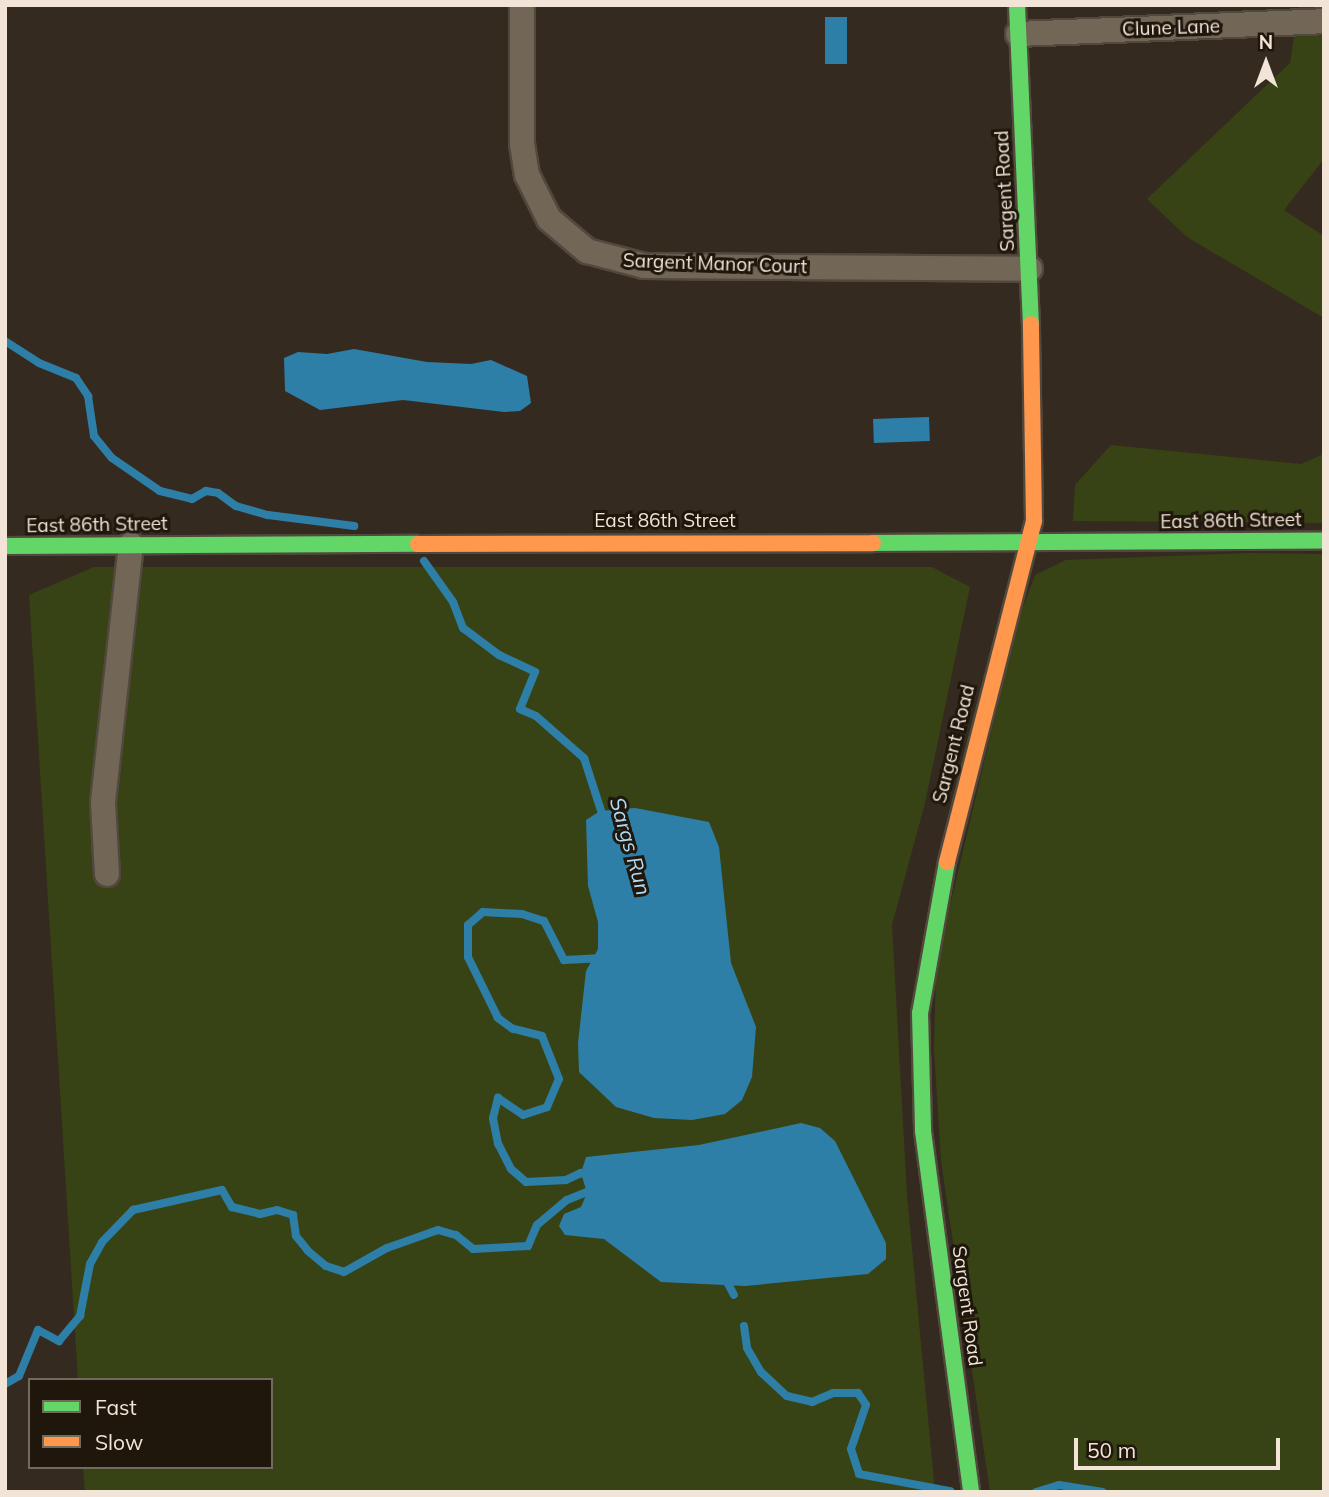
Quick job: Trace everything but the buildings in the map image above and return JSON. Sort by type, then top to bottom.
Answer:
[{"type":"street","name":"Sargent Manor Court","points":[[522,5],[524,167],[549,219],[587,251],[644,266],[1030,269]]},
{"type":"street","name":"Sargent Road","points":[[971,1492],[923,1131],[920,1013],[935,910],[1025,544],[1034,522],[1036,503],[1030,269],[1017,5]]},
{"type":"street","name":"Clune Lane","points":[[1018,34],[1324,22]]},
{"type":"street","name":"East 86th Street","points":[[5,547],[1324,541]]},
{"type":"street","points":[[107,874],[103,802],[131,545]]},
{"type":"green space","points":[[1299,5],[1324,5],[1324,159],[1284,210],[1324,236],[1324,318],[1187,237],[1147,199],[1290,63]]},
{"type":"green space","points":[[1111,445],[1301,464],[1324,454],[1324,523],[1073,521],[1075,485]]},
{"type":"green space","points":[[1249,553],[1324,554],[1324,1492],[990,1492],[941,1161],[934,1049],[936,964],[1018,620],[1035,575],[1066,560]]},
{"type":"green space","points":[[94,567],[932,567],[970,587],[925,803],[892,925],[907,1195],[935,1492],[85,1492],[83,1469],[273,1469],[273,1378],[78,1378],[29,595]]},
{"type":"water","points":[[825,17],[847,17],[847,64],[825,64]]},
{"type":"water","points":[[354,349],[427,362],[471,364],[491,360],[527,376],[531,403],[520,411],[504,412],[403,400],[320,410],[285,391],[284,358],[298,352],[327,354]]},
{"type":"water","points":[[929,417],[930,441],[874,443],[873,419]]},
{"type":"water","points":[[635,808],[709,822],[719,847],[731,963],[756,1027],[752,1077],[742,1100],[725,1114],[692,1120],[654,1118],[616,1107],[579,1072],[578,1043],[586,971],[598,949],[598,922],[588,886],[586,820],[600,811]]},
{"type":"water","points":[[801,1123],[820,1128],[835,1141],[886,1243],[886,1259],[868,1274],[745,1286],[661,1282],[604,1239],[565,1235],[559,1226],[564,1214],[581,1207],[587,1193],[581,1173],[586,1157],[699,1145]]},
{"type":"waterway","name":"Sargs Run","points":[[5,341],[39,363],[76,378],[88,396],[94,436],[112,458],[160,491],[192,499],[206,491],[218,493],[236,506],[268,515],[354,526]]},
{"type":"waterway","name":"Sargs Run","points":[[424,561],[453,602],[463,628],[499,655],[535,672],[520,709],[536,716],[584,758],[604,820]]},
{"type":"waterway","name":"Sargs Run","points":[[589,1176],[581,1173],[566,1180],[526,1182],[511,1169],[498,1144],[493,1118],[498,1098],[523,1115],[547,1107],[559,1079],[542,1036],[513,1029],[498,1018],[468,957],[468,925],[483,912],[522,914],[544,921],[564,960],[599,958]]},
{"type":"waterway","points":[[5,1384],[19,1376],[38,1330],[59,1341],[80,1316],[90,1264],[102,1242],[133,1210],[222,1190],[232,1207],[260,1214],[277,1210],[293,1215],[296,1236],[308,1251],[326,1266],[344,1272],[387,1248],[438,1230],[456,1235],[473,1249],[528,1246],[537,1225],[567,1200],[587,1192]]},
{"type":"waterway","name":"Sargs Run","points":[[725,1278],[734,1295]]},
{"type":"waterway","name":"Sargs Run","points":[[744,1326],[747,1348],[761,1372],[787,1396],[812,1402],[833,1393],[858,1393],[866,1405],[851,1449],[859,1474],[950,1491]]},
{"type":"waterway","name":"Sargs Run","points":[[1036,1492],[1059,1485],[1102,1492]]},
{"type":"traffic: fast","points":[[1017,5],[1031,324]]},
{"type":"traffic: fast","points":[[873,543],[1324,541]]},
{"type":"traffic: fast","points":[[5,546],[418,544]]},
{"type":"traffic: fast","points":[[947,862],[920,1013],[923,1131],[971,1492]]},
{"type":"traffic: slow","points":[[947,862],[1034,521],[1031,324]]},
{"type":"traffic: slow","points":[[418,544],[873,543]]}]
